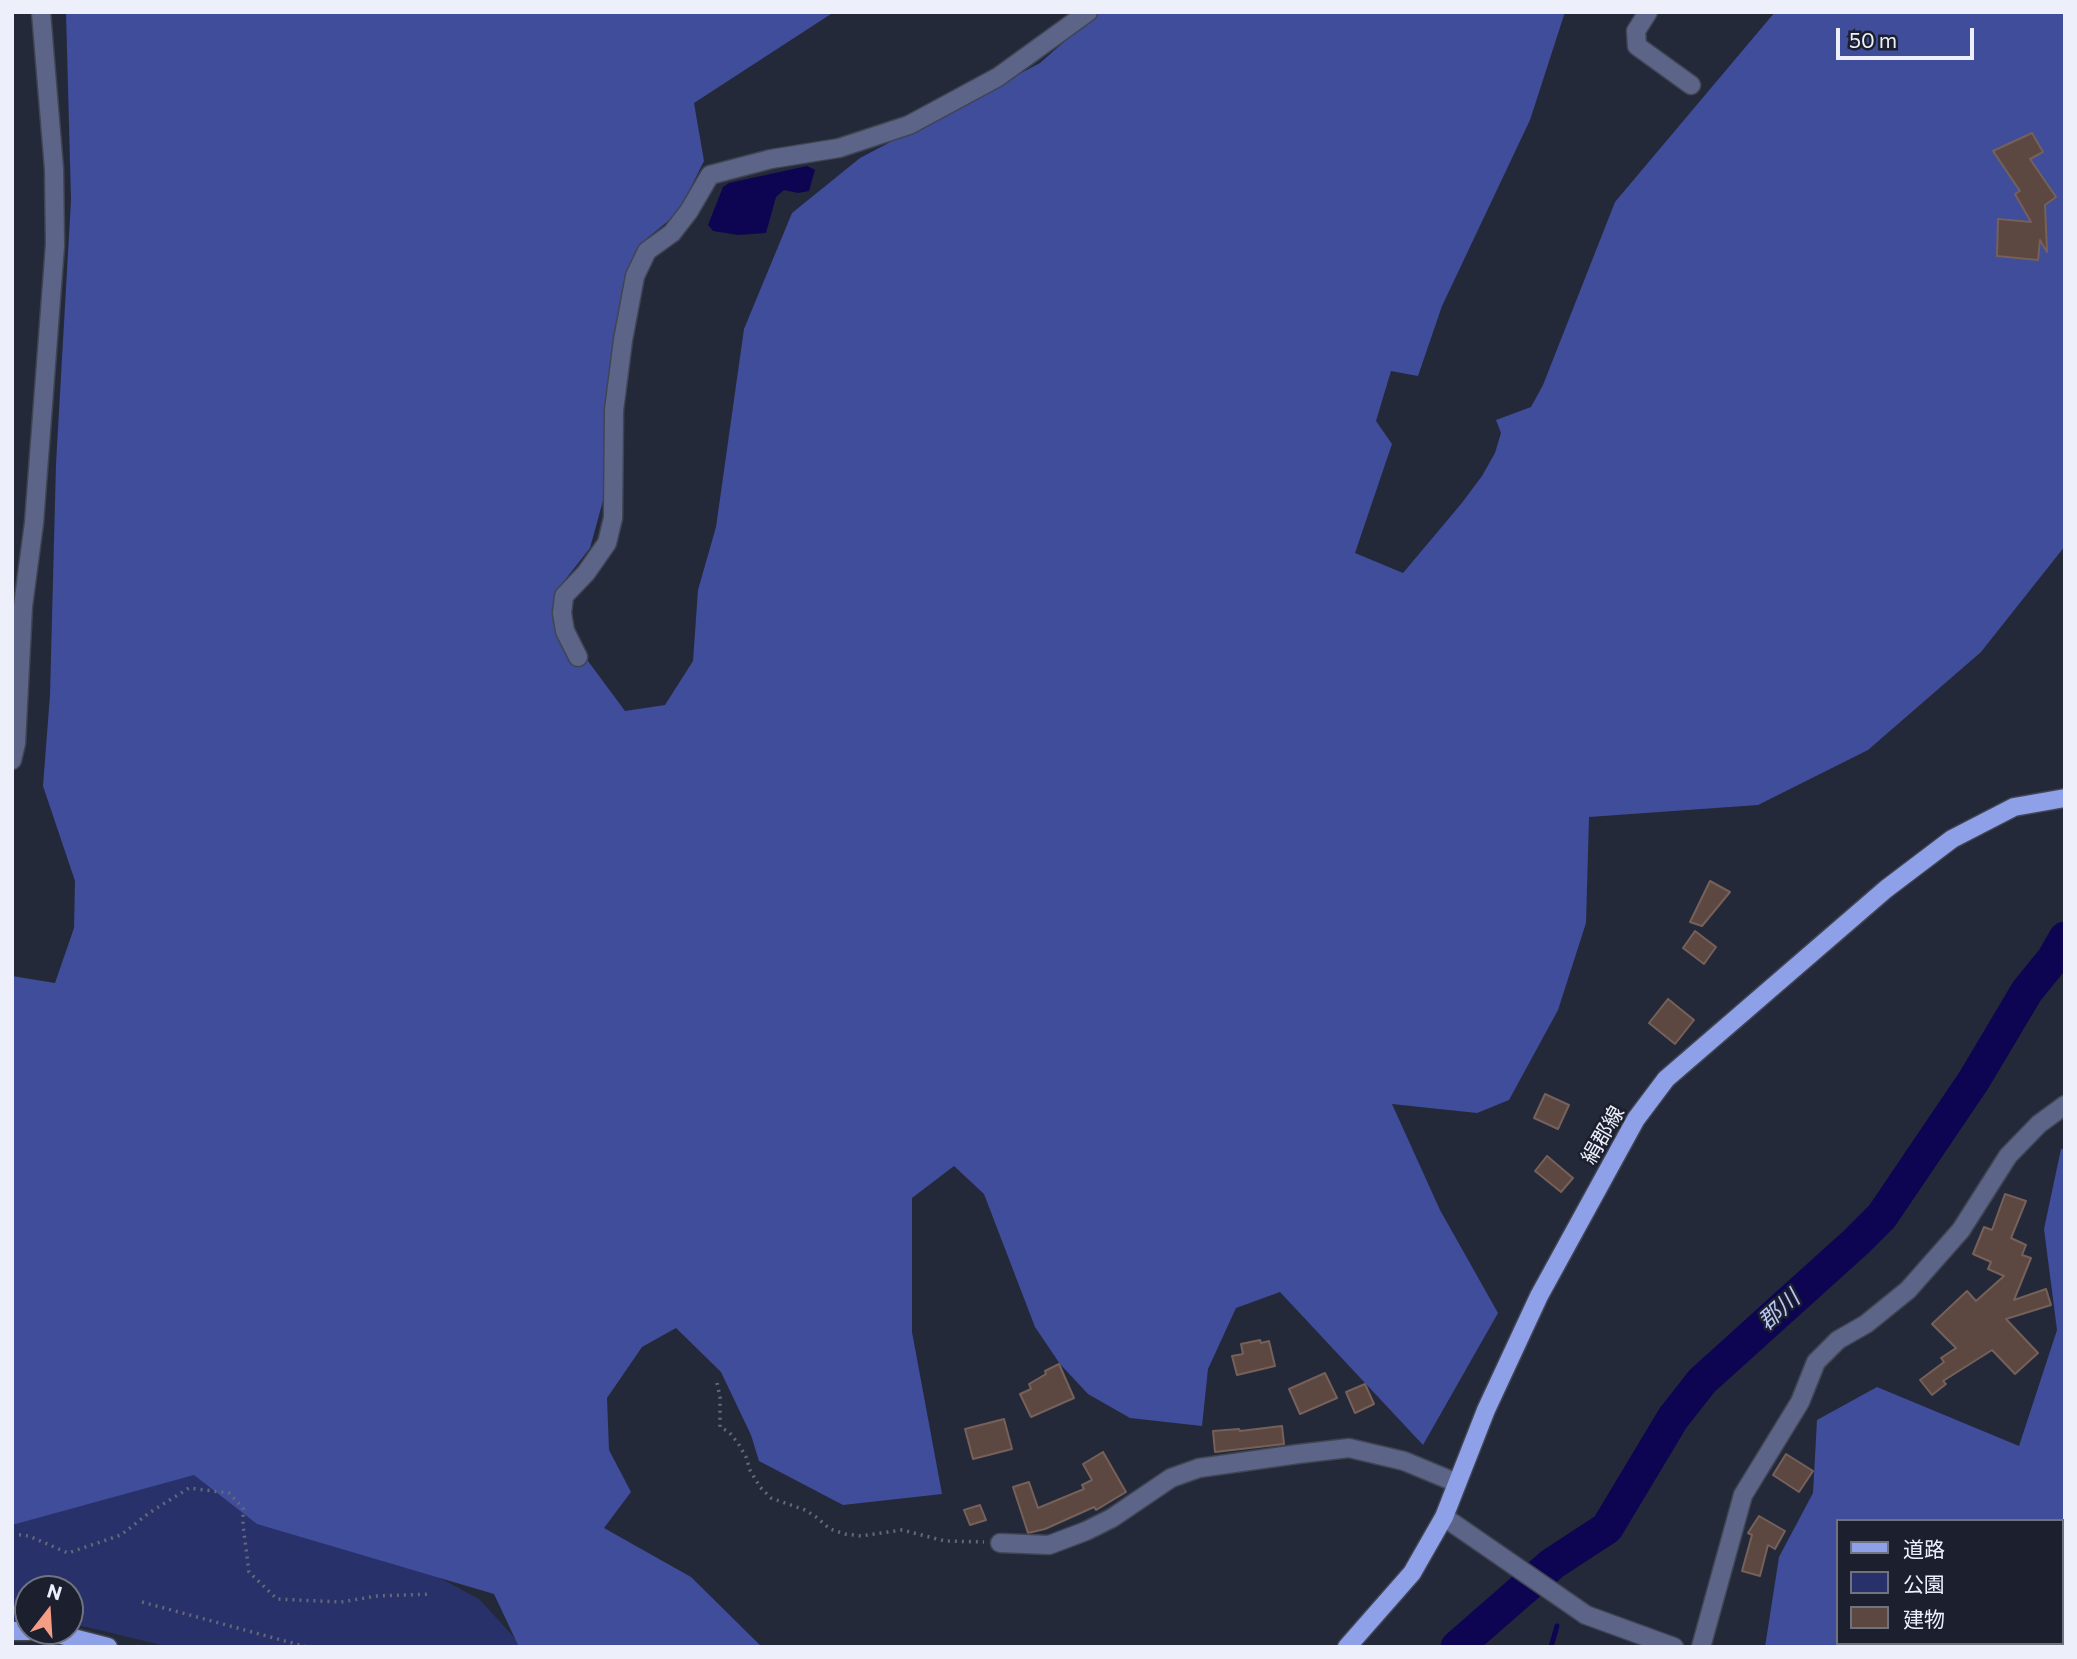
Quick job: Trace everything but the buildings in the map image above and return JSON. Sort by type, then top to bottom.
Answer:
[{"type":"main road","name":"絹郡線","points":[[1347,1647],[1412,1573],[1444,1517],[1486,1410],[1538,1296],[1636,1119],[1666,1079],[1886,889],[1952,839],[2014,807],[2065,798]]},
{"type":"main road","points":[[84,1641],[108,1647]]},
{"type":"street","points":[[12,760],[16,743],[23,606],[34,523],[55,246],[54,169],[41,12]]},
{"type":"street","points":[[578,657],[565,631],[562,613],[564,596],[586,573],[607,543],[613,518],[614,410],[623,340],[635,276],[648,251],[672,233],[689,211],[710,175],[771,159],[839,148],[909,125],[998,77],[1088,12]]},
{"type":"street","points":[[1648,12],[1636,31],[1637,46],[1691,85]]},
{"type":"street","points":[[1700,1647],[1743,1495],[1800,1402],[1816,1362],[1838,1340],[1866,1324],[1908,1290],[1961,1230],[2008,1156],[2039,1124],[2065,1105]]},
{"type":"street","points":[[1000,1543],[1049,1545],[1112,1518],[1171,1478],[1199,1468],[1297,1454],[1349,1448],[1404,1461],[1457,1483]]},
{"type":"street","points":[[1444,1517],[1586,1615],[1674,1647]]},
{"type":"path","points":[[717,1383],[720,1427],[729,1432],[738,1443],[760,1487],[771,1498],[805,1510],[830,1529],[845,1534],[861,1536],[902,1530],[945,1541],[1000,1543]]},
{"type":"path","points":[[12,1534],[29,1536],[68,1553],[121,1535],[149,1513],[189,1488],[229,1493],[243,1508],[250,1572],[276,1599],[341,1602],[377,1596],[431,1594]]},
{"type":"path","points":[[142,1602],[307,1647]]},
{"type":"green space","points":[[223,1461],[479,1599],[523,1647],[170,1647],[84,1626],[84,1575],[14,1575],[12,1622],[12,1486]]},
{"type":"shaded area","points":[[66,12],[834,12],[694,103],[704,161],[678,213],[640,244],[621,304],[604,497],[590,548],[554,594],[585,657],[625,711],[665,705],[693,661],[698,590],[716,527],[744,329],[792,213],[860,158],[1040,63],[1098,12],[1565,12],[1530,120],[1442,306],[1418,376],[1391,371],[1376,421],[1392,444],[1355,553],[1403,573],[1482,476],[1495,453],[1501,433],[1496,420],[1531,407],[1543,385],[1615,202],[1775,12],[2065,12],[2065,546],[1981,652],[1868,750],[1758,805],[1589,817],[1586,923],[1558,1010],[1509,1100],[1477,1113],[1392,1104],[1440,1210],[1498,1313],[1423,1445],[1280,1292],[1236,1308],[1208,1369],[1202,1426],[1130,1418],[1088,1394],[1060,1364],[1035,1327],[984,1194],[954,1166],[912,1198],[912,1332],[942,1494],[843,1505],[759,1461],[751,1435],[721,1372],[676,1328],[642,1347],[607,1398],[609,1450],[631,1492],[604,1528],[691,1577],[762,1647],[519,1647],[494,1594],[257,1524],[194,1475],[12,1525],[12,976],[55,983],[74,928],[75,881],[43,786],[50,695],[56,464],[71,200]]},
{"type":"shaded area","points":[[807,166],[815,170],[809,191],[798,193],[784,190],[776,197],[766,233],[738,235],[713,231],[708,225],[723,187],[729,183]]},
{"type":"shaded area","points":[[2061,1149],[2065,1149],[2065,1647],[1765,1647],[1779,1557],[1813,1493],[1817,1420],[1877,1387],[2019,1446],[2057,1330],[2044,1229]]},
{"type":"waterway","name":"郡川","points":[[1457,1647],[1552,1564],[1607,1528],[1673,1418],[1702,1381],[1882,1216],[1974,1080],[2027,991],[2053,959],[2065,938]]},
{"type":"waterway","name":"郡川","points":[[1578,1553],[1579,1547]]},
{"type":"waterway","points":[[1551,1647],[1557,1626]]}]
